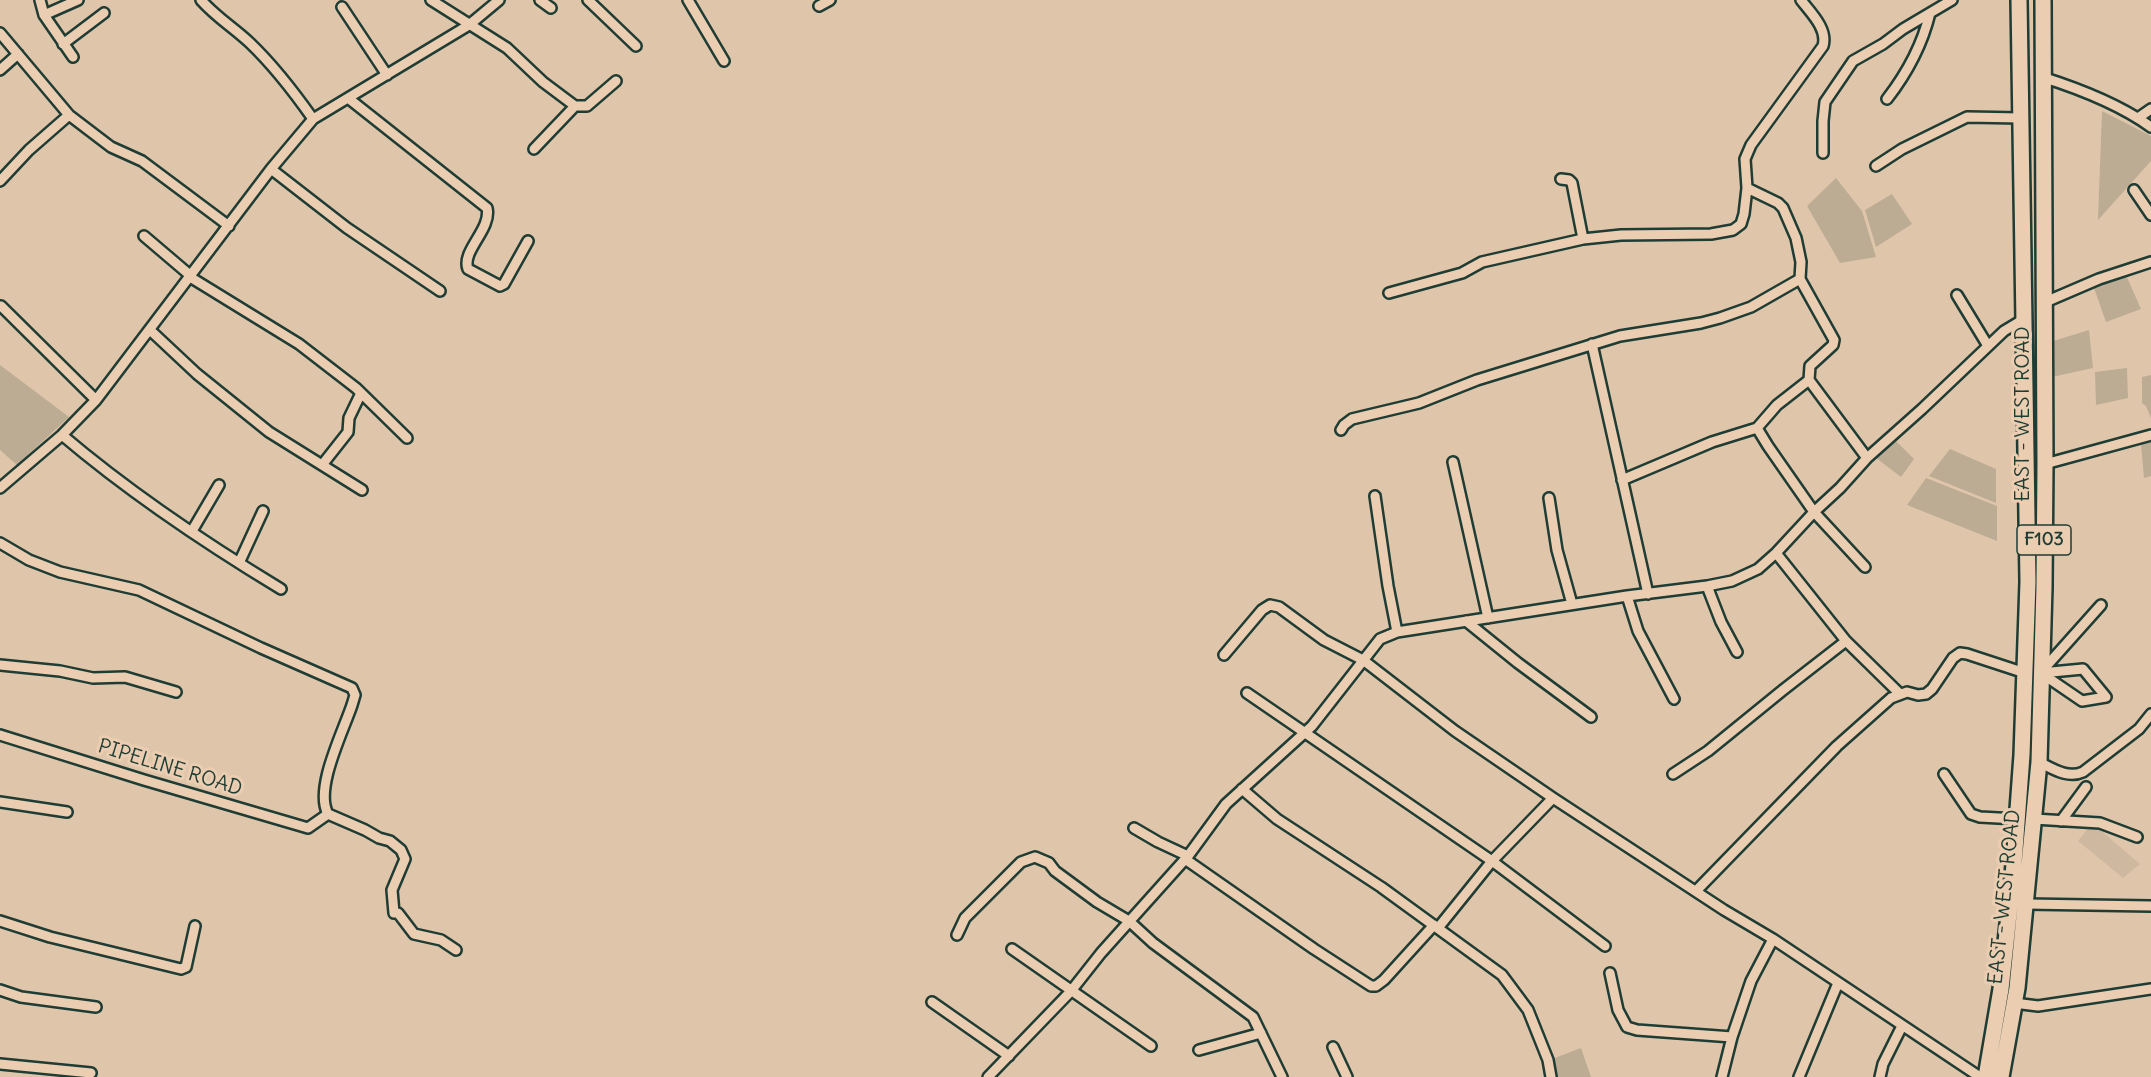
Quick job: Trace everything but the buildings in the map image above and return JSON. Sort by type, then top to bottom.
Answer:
[{"type":"main road","name":"EAST - WEST ROAD","points":[[1986,1077],[2001,989],[2017,819],[2028,582],[2019,0]]},
{"type":"main road","name":"EAST - WEST ROAD","points":[[2001,1077],[2014,1004],[2039,762],[2045,464],[2043,0]]},
{"type":"street","points":[[40,0],[44,15],[73,57]]},
{"type":"street","points":[[44,15],[78,0]]},
{"type":"street","points":[[201,0],[211,12],[249,43],[280,74],[313,119]]},
{"type":"street","points":[[431,0],[507,48],[543,82],[575,106],[587,106],[616,81]]},
{"type":"street","points":[[0,488],[62,435],[96,400],[271,170],[313,119],[469,25],[499,0]]},
{"type":"street","points":[[540,0],[551,8]]},
{"type":"street","points":[[688,0],[724,61]]},
{"type":"street","points":[[819,6],[830,0]]},
{"type":"street","points":[[1389,293],[1461,273],[1482,262],[1582,239],[1621,235],[1725,233],[1733,230],[1741,224],[1747,188],[1745,159],[1751,145],[1823,46],[1825,38],[1823,30],[1801,0]]},
{"type":"street","points":[[1823,153],[1822,121],[1825,102],[1853,61],[1952,0]]},
{"type":"street","points":[[593,1],[636,46]]},
{"type":"street","points":[[342,7],[387,75]]},
{"type":"street","points":[[63,44],[104,13]]},
{"type":"street","points":[[1887,99],[1914,60],[1925,34],[1930,13]]},
{"type":"street","points":[[0,33],[69,115],[111,147],[142,160],[229,226]]},
{"type":"street","points":[[0,70],[18,54]]},
{"type":"street","points":[[2042,77],[2100,98],[2151,127]]},
{"type":"street","points":[[348,98],[487,208],[487,219],[466,261],[468,269],[500,286],[504,284],[528,241]]},
{"type":"street","points":[[534,149],[575,106]]},
{"type":"street","points":[[2138,118],[2151,109]]},
{"type":"street","points":[[0,181],[29,150],[69,115]]},
{"type":"street","points":[[1876,166],[1902,149],[1967,117],[2021,118]]},
{"type":"street","points":[[271,170],[347,228],[440,291]]},
{"type":"street","points":[[1561,179],[1572,183],[1582,239]]},
{"type":"street","points":[[1747,188],[1778,203],[1783,208],[1798,244],[1801,262],[1800,279],[1834,340],[1830,348],[1810,366],[1809,380],[1867,458]]},
{"type":"street","points":[[2134,190],[2151,215]]},
{"type":"street","points":[[144,236],[191,277],[299,344],[361,393],[407,438]]},
{"type":"street","points":[[2043,303],[2099,279],[2151,262]]},
{"type":"street","points":[[1341,430],[1352,419],[1419,403],[1477,380],[1592,344],[1620,336],[1720,318],[1751,307],[1800,279]]},
{"type":"street","points":[[1957,295],[1988,346]]},
{"type":"street","points":[[1,306],[96,400]]},
{"type":"street","points":[[988,1077],[1071,991],[1101,953],[1187,857],[1226,804],[1304,733],[1380,639],[1397,632],[1572,604],[1707,586],[1732,581],[1758,569],[1867,458],[1922,410],[2004,331],[2024,319]]},
{"type":"street","points":[[150,330],[197,374],[268,432],[362,490]]},
{"type":"street","points":[[1592,344],[1648,594]]},
{"type":"street","points":[[1622,480],[1712,442],[1757,428],[1777,405],[1809,380]]},
{"type":"street","points":[[322,465],[348,432],[349,418],[361,393]]},
{"type":"street","points":[[1757,428],[1814,512],[1865,567]]},
{"type":"street","points":[[62,435],[101,468],[239,563],[281,589]]},
{"type":"street","points":[[2045,464],[2151,435]]},
{"type":"street","points":[[1453,462],[1488,618]]},
{"type":"street","points":[[192,531],[219,485]]},
{"type":"street","points":[[1375,496],[1397,632]]},
{"type":"street","points":[[1549,498],[1557,550],[1572,604]]},
{"type":"street","points":[[239,563],[263,511]]},
{"type":"street","points":[[0,543],[29,560],[60,572],[139,591],[352,688],[355,695],[324,783],[323,801],[327,814],[390,841],[401,850],[405,858],[392,890],[394,913],[398,913],[414,934],[441,940],[456,950]]},
{"type":"street","points":[[1776,553],[1846,641],[1899,693]]},
{"type":"street","points":[[1707,586],[1721,622],[1737,652]]},
{"type":"street","points":[[1627,596],[1638,631],[1674,699]]},
{"type":"street","points":[[2041,673],[2101,604]]},
{"type":"street","points":[[1224,655],[1262,610],[1270,605],[1280,607],[1324,640],[1363,660],[1455,731],[1553,798],[1773,939],[1980,1077]]},
{"type":"street","points":[[1466,621],[1591,717]]},
{"type":"street","points":[[1673,774],[1708,751],[1846,641]]},
{"type":"street","points":[[1696,891],[1837,746],[1891,698],[1899,693],[1907,692],[1918,695],[1926,694],[1932,689],[1953,658],[1960,653],[2025,673]]},
{"type":"street","points":[[0,665],[60,671],[93,678],[125,676],[176,692]]},
{"type":"street","points":[[2083,669],[2106,697],[2082,701],[2041,673],[2083,669]]},
{"type":"street","points":[[1247,693],[1492,861],[1605,946]]},
{"type":"street","points":[[2039,762],[2076,776],[2140,727],[2151,714]]},
{"type":"street","points":[[2140,727],[2151,725]]},
{"type":"street","name":"PIPELINE ROAD","points":[[0,735],[308,828],[327,814]]},
{"type":"street","points":[[1944,774],[1971,814],[1988,818],[2017,819]]},
{"type":"street","points":[[2061,821],[2086,787]]},
{"type":"street","points":[[1242,789],[1277,819],[1381,887],[1502,975],[1528,1010],[1548,1060],[1551,1076],[1539,1077]]},
{"type":"street","points":[[1134,828],[1187,857],[1314,949],[1371,986],[1376,986],[1436,926],[1492,861],[1553,798]]},
{"type":"street","points":[[0,802],[67,812]]},
{"type":"street","points":[[2034,819],[2100,823],[2137,837]]},
{"type":"street","points":[[957,935],[965,918],[1021,862],[1035,857],[1049,863],[1055,871],[1088,896],[1129,921],[1152,943],[1253,1017],[1282,1077]]},
{"type":"street","points":[[2026,904],[2151,906]]},
{"type":"street","points":[[0,921],[50,937],[181,969],[186,967],[195,926]]},
{"type":"street","points":[[1722,1077],[1732,1037],[1751,981],[1773,939]]},
{"type":"street","points":[[1012,949],[1151,1046]]},
{"type":"street","points":[[1610,973],[1618,1010],[1627,1027],[1637,1030],[1732,1037]]},
{"type":"street","points":[[1799,1077],[1803,1062],[1838,983]]},
{"type":"street","points":[[2014,1004],[2038,1006],[2151,989]]},
{"type":"street","points":[[0,990],[21,997],[96,1007]]},
{"type":"street","points":[[932,1002],[1009,1056]]},
{"type":"street","points":[[1880,1077],[1883,1064],[1902,1026]]},
{"type":"street","points":[[1199,1050],[1261,1033]]},
{"type":"street","points":[[1333,1047],[1347,1077]]},
{"type":"street","points":[[0,1064],[91,1073]]},
{"type":"shaded area","points":[[2102,111],[2151,136],[2151,161],[2098,220]]},
{"type":"shaded area","points":[[1836,178],[1862,211],[1876,257],[1840,263],[1807,206]]},
{"type":"shaded area","points":[[1892,194],[1912,224],[1876,247],[1865,210]]},
{"type":"shaded area","points":[[2126,275],[2141,309],[2106,322],[2094,288]]},
{"type":"shaded area","points":[[2089,330],[2093,368],[2052,377],[2050,342]]},
{"type":"shaded area","points":[[0,365],[69,417],[17,465],[0,450]]},
{"type":"shaded area","points":[[2127,368],[2128,398],[2096,405],[2095,372]]},
{"type":"shaded area","points":[[2151,375],[2151,418],[2146,406],[2142,403],[2142,377]]},
{"type":"shaded area","points":[[1896,441],[1914,459],[1901,477],[1876,458]]},
{"type":"shaded area","points":[[2151,441],[2151,476],[2144,478],[2141,444]]},
{"type":"shaded area","points":[[1950,449],[1996,469],[1996,503],[1929,476]]},
{"type":"shaded area","points":[[1926,478],[1997,506],[1997,541],[1907,505]]},
{"type":"shaded area","points":[[2092,823],[2140,864],[2123,878],[2078,841]]},
{"type":"shaded area","points":[[1581,1048],[1591,1077],[1557,1077],[1552,1059]]}]
